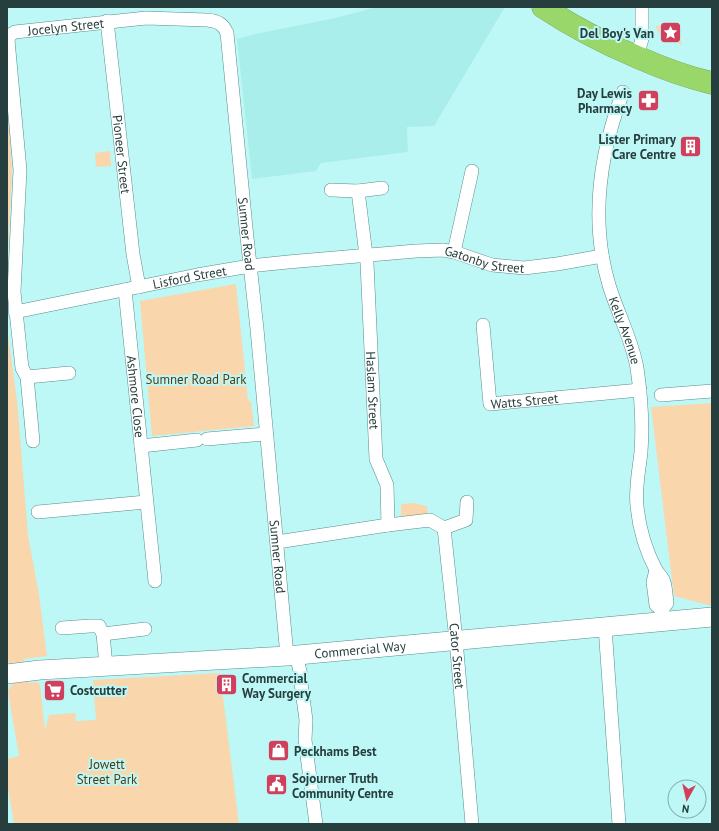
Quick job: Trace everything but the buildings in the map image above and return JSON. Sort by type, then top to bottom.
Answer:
[{"type":"highway","points":[[543,7],[577,28],[608,44],[669,71],[712,83]]},
{"type":"street","points":[[637,57],[642,39],[642,7]]},
{"type":"street","name":"Jocelyn Street","points":[[33,441],[27,376],[22,368],[15,312],[14,292],[20,170],[8,40],[10,35],[15,32],[146,18],[214,21],[222,24],[227,33]]},
{"type":"street","name":"Pioneer Street","points":[[108,21],[133,254],[139,287]]},
{"type":"street","name":"Sumner Road","points":[[227,33],[258,335],[277,542],[295,660],[306,720],[305,740],[316,824]]},
{"type":"street","name":"Kelly Avenue","points":[[623,92],[611,126],[604,159],[601,176],[599,218],[602,256],[616,305],[634,354],[640,390],[642,438],[641,454],[636,480],[637,506],[642,533],[656,570],[653,582],[656,605],[662,616]]},
{"type":"street","points":[[454,252],[472,171]]},
{"type":"street","points":[[331,190],[358,191],[382,188]]},
{"type":"street","name":"Haslam Street","points":[[358,191],[366,255],[376,459],[387,485],[388,525]]},
{"type":"street","name":"Gatonby Street","points":[[366,255],[444,250],[492,264],[514,268],[537,267],[602,256]]},
{"type":"street","name":"Lisford Street","points":[[15,312],[250,266],[366,255]]},
{"type":"street","name":"Ashmore Close","points":[[125,290],[155,581]]},
{"type":"street","name":"Watts Street","points":[[483,325],[490,404],[640,390]]},
{"type":"street","points":[[27,376],[69,373]]},
{"type":"street","points":[[661,395],[712,391]]},
{"type":"street","points":[[141,446],[266,434]]},
{"type":"street","points":[[38,512],[146,502]]},
{"type":"street","points":[[277,542],[430,520],[444,528],[466,520],[467,502]]},
{"type":"street","name":"Cator Street","points":[[444,528],[456,640],[472,824]]},
{"type":"street","name":"Commercial Way","points":[[7,674],[40,670],[106,666],[295,660],[456,640],[605,627],[662,616],[712,617]]},
{"type":"street","points":[[62,628],[99,626],[103,634],[106,666]]},
{"type":"street","points":[[605,627],[619,824]]},
{"type":"street","points":[[103,634],[145,629]]},
{"type":"shaded area","points":[[377,7],[505,7],[434,126],[407,127],[408,152],[321,163],[316,171],[252,179],[237,39],[335,18]]},
{"type":"green space","points":[[679,25],[682,45],[661,36],[655,26]]},
{"type":"green space","points":[[7,98],[12,171],[7,274]]},
{"type":"green space","points":[[110,151],[111,166],[96,167],[95,153]]},
{"type":"green space","name":"Sumner Road Park","points":[[236,284],[248,400],[251,402],[254,426],[152,436],[140,301]]},
{"type":"green space","name":"Jowett Street Park","points":[[7,318],[17,400],[28,535],[39,595],[47,656],[24,659],[28,683],[37,682],[40,685],[45,730],[49,715],[75,713],[76,721],[96,720],[93,680],[220,673],[239,824],[14,824],[7,782],[7,759],[19,756],[8,692],[10,686],[13,685],[9,662],[7,662]]},
{"type":"green space","points":[[712,403],[712,605],[708,605],[674,596],[651,407]]},
{"type":"green space","points":[[413,503],[427,506],[428,516],[403,517],[401,515],[401,504]]},
{"type":"place","name":"Del Boy's Van","points":[[670,33]]},
{"type":"place","name":"Day Lewis Pharmacy","points":[[648,100]]},
{"type":"place","name":"Lister Primary Care Centre","points":[[691,146]]},
{"type":"place","name":"Commercial Way Surgery","points":[[227,685]]},
{"type":"place","name":"Costcutter","points":[[55,690]]},
{"type":"place","name":"Peckhams Best","points":[[279,751]]},
{"type":"place","name":"Sojourner Truth Community Centre","points":[[277,785]]}]
